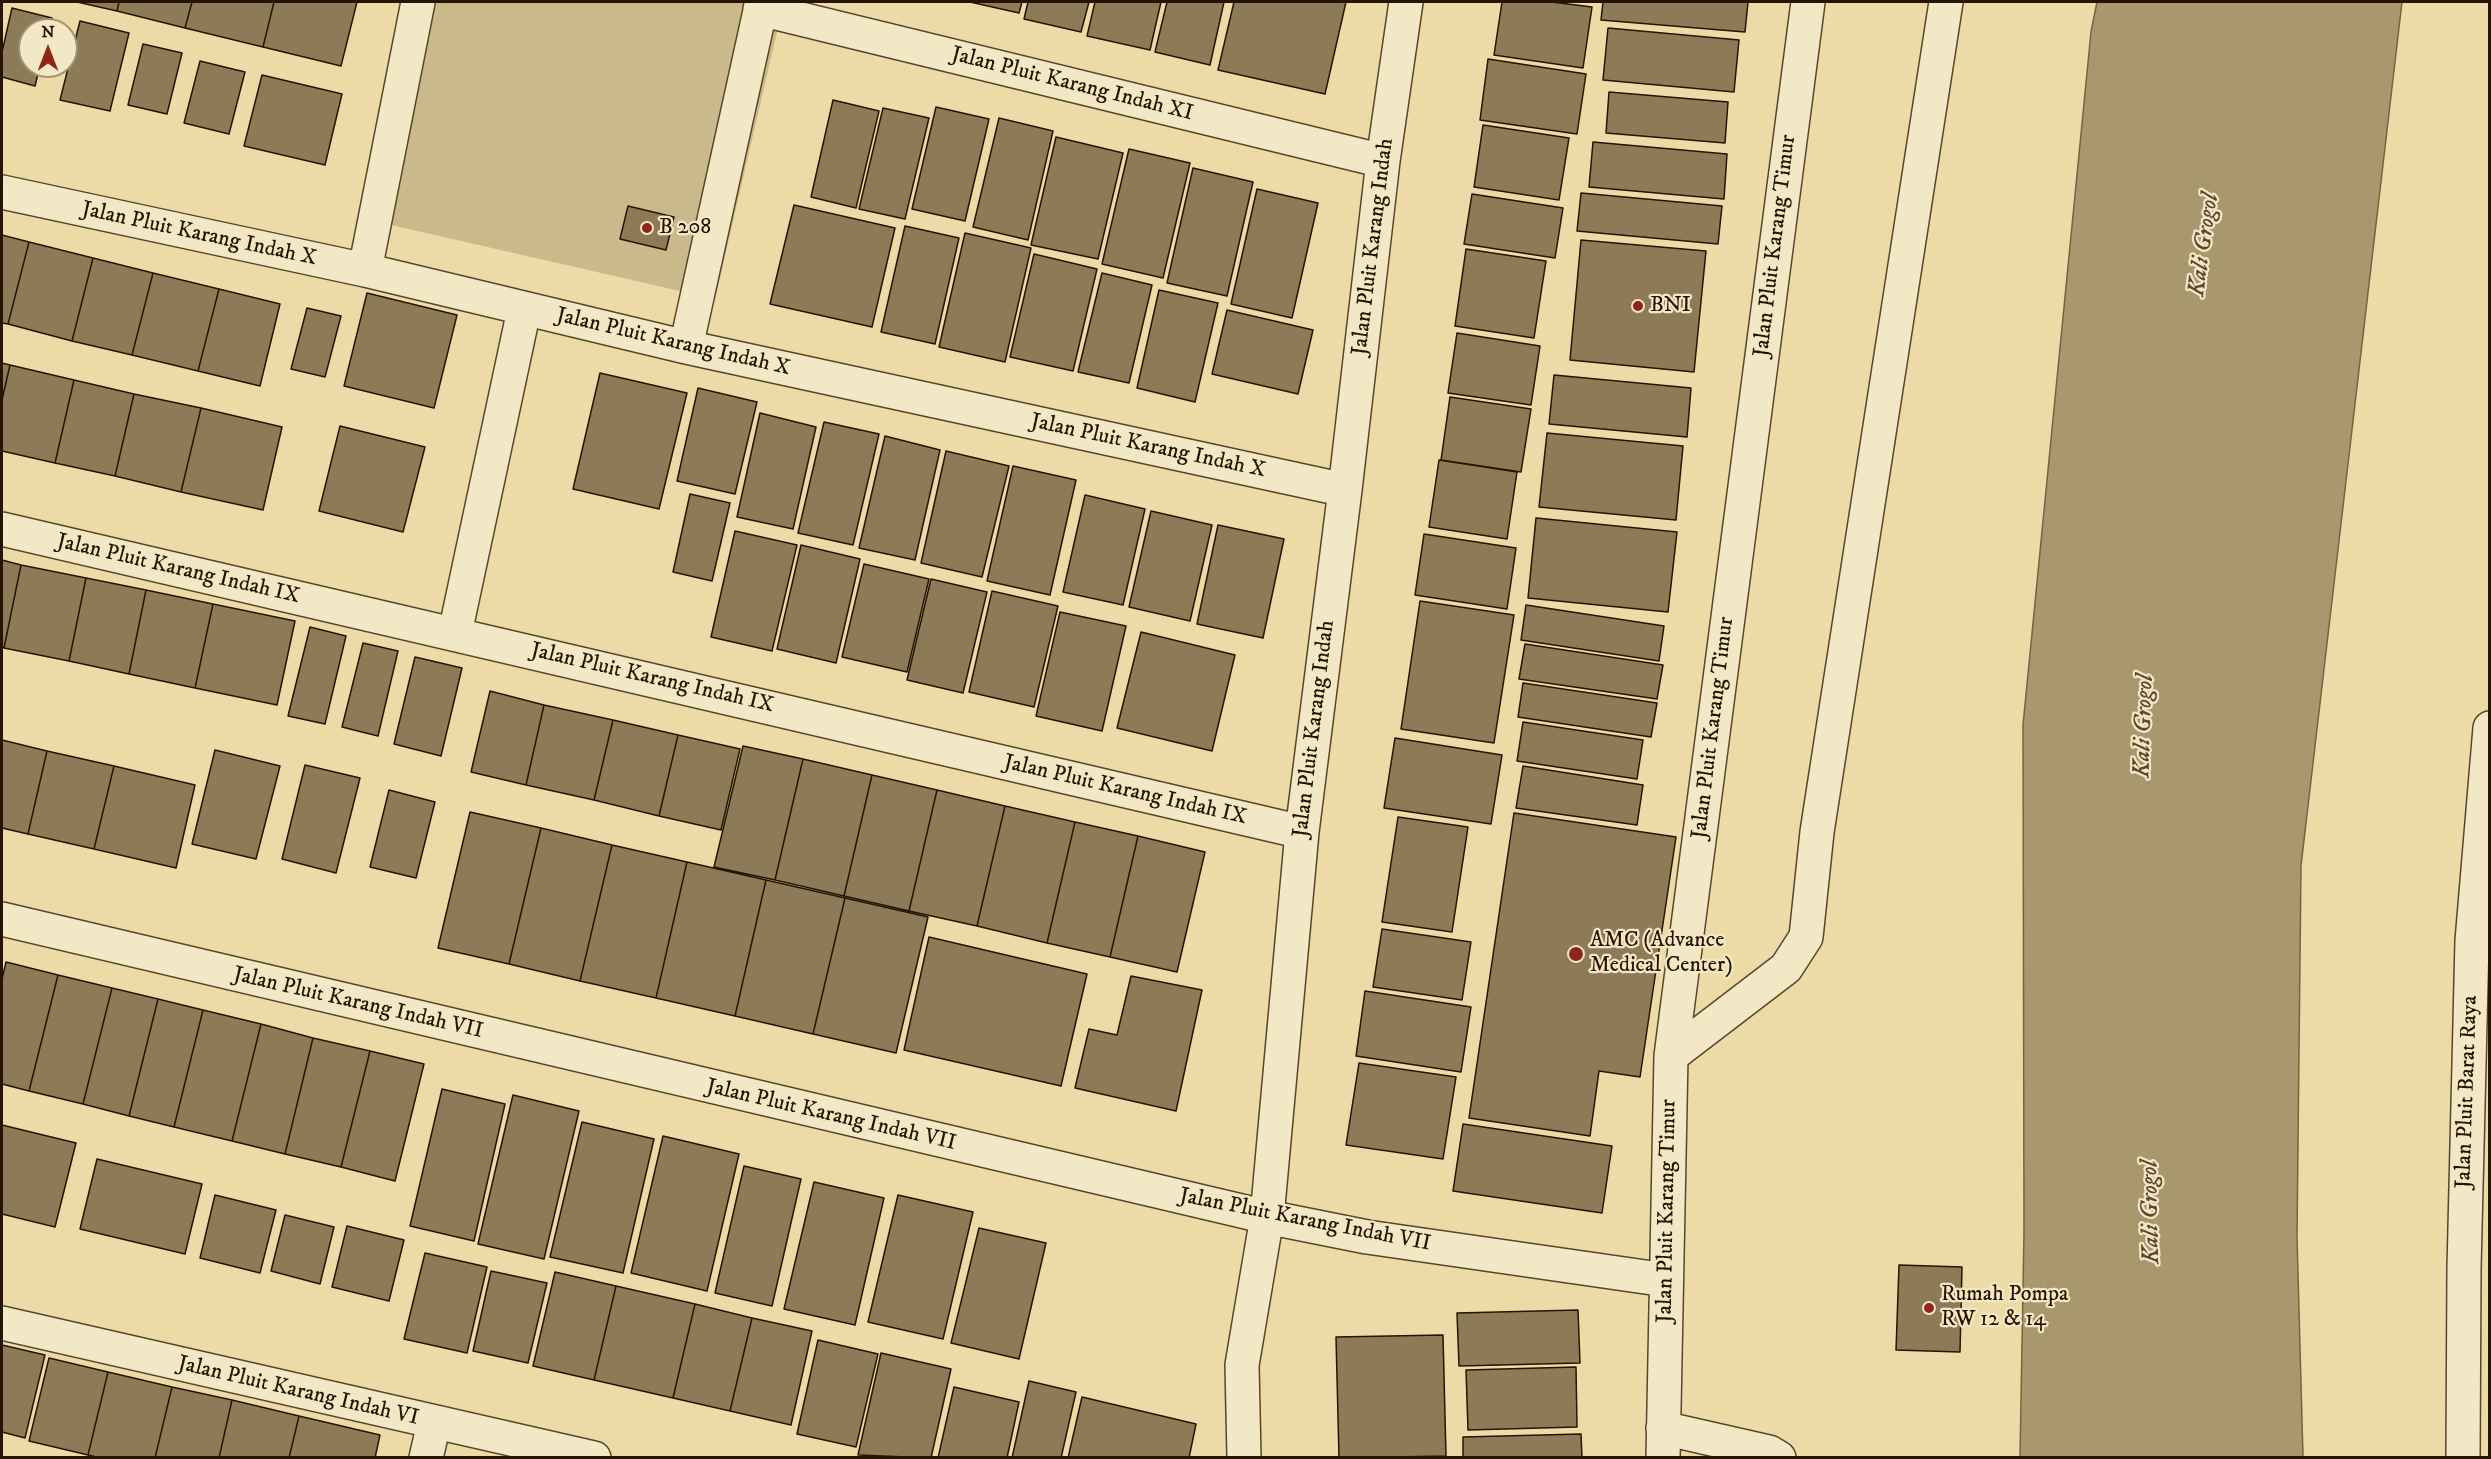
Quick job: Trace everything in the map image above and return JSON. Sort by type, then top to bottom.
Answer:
[{"type":"street","points":[[365,270],[418,2]]},
{"type":"street","name":"Jalan Pluit Karang Indah","points":[[1244,1458],[1242,1365],[1267,1217],[1302,832],[1383,161],[1406,2]]},
{"type":"street","name":"Jalan Pluit Karang Timur","points":[[1663,1443],[1671,1056],[1808,2]]},
{"type":"street","points":[[1671,1056],[1786,968],[1806,937],[1817,832],[1946,2]]},
{"type":"street","points":[[686,347],[761,5]]},
{"type":"street","name":"Jalan Pluit Karang Indah XI","points":[[761,5],[1383,161]]},
{"type":"street","name":"Jalan Pluit Karang Indah X","points":[[2,192],[365,270],[524,310],[686,347],[1345,490]]},
{"type":"street","points":[[455,633],[524,310]]},
{"type":"street","name":"Jalan Pluit Karang Indah IX","points":[[2,529],[1302,832]]},
{"type":"street","name":"Jalan Pluit Barat Raya","points":[[2463,1458],[2464,1269],[2472,941],[2490,728]]},
{"type":"street","name":"Jalan Pluit Karang Indah VII","points":[[2,919],[1267,1217],[1367,1237],[1666,1280]]},
{"type":"street","name":"Jalan Pluit Karang Indah VI","points":[[2,1323],[594,1458]]},
{"type":"street","points":[[426,1458],[434,1423]]},
{"type":"street","points":[[1663,1443],[1770,1452],[1779,1458]]},
{"type":"shaded area","points":[[429,2],[784,2],[715,299],[378,222]]},
{"type":"water","name":"Kali Grogol","points":[[2097,2],[2402,2],[2301,866],[2297,1237],[2303,1457],[2020,1457],[2024,1231],[2023,725],[2091,32]]},
{"type":"building","points":[[77,2],[119,2],[117,11]]},
{"type":"building","points":[[119,2],[192,2],[185,28],[117,11]]},
{"type":"building","points":[[192,2],[274,2],[263,47],[185,28]]},
{"type":"building","points":[[274,2],[357,2],[341,66],[263,47]]},
{"type":"building","points":[[970,2],[1022,2],[1019,13]]},
{"type":"building","points":[[1028,2],[1089,2],[1081,32],[1024,19]]},
{"type":"building","points":[[1095,2],[1161,2],[1150,50],[1087,36]]},
{"type":"building","points":[[1167,2],[1224,2],[1210,65],[1155,52]]},
{"type":"building","points":[[1234,2],[1346,2],[1325,94],[1218,70]]},
{"type":"building","points":[[1502,2],[1552,2],[1592,7],[1583,68],[1494,55]]},
{"type":"building","points":[[1603,2],[1748,2],[1745,32],[1601,20]]},
{"type":"building","points":[[12,8],[52,18],[18,18],[18,78],[37,78],[35,86],[2,77],[2,52]]},
{"type":"building","points":[[80,21],[129,33],[110,111],[60,100],[66,78],[78,78]]},
{"type":"building","points":[[1608,28],[1739,40],[1734,92],[1603,80]]},
{"type":"building","points":[[143,44],[182,53],[167,114],[128,105]]},
{"type":"building","points":[[1488,59],[1586,74],[1577,134],[1480,120]]},
{"type":"building","points":[[200,61],[245,72],[229,134],[184,123]]},
{"type":"building","points":[[262,75],[342,94],[325,165],[244,146]]},
{"type":"building","points":[[1609,92],[1728,102],[1725,143],[1606,133]]},
{"type":"building","points":[[833,100],[879,111],[856,208],[811,197]]},
{"type":"building","points":[[936,107],[989,119],[965,221],[912,209]]},
{"type":"building","points":[[883,108],[929,118],[905,219],[859,209]]},
{"type":"building","points":[[999,118],[1053,131],[1028,240],[973,227]]},
{"type":"building","points":[[1483,125],[1569,138],[1559,200],[1474,187]]},
{"type":"building","points":[[1056,137],[1123,153],[1098,259],[1031,245]]},
{"type":"building","points":[[1593,142],[1727,154],[1724,199],[1589,187]]},
{"type":"building","points":[[1129,149],[1190,163],[1163,278],[1102,264]]},
{"type":"building","points":[[1193,168],[1253,182],[1227,296],[1167,283]]},
{"type":"building","points":[[1257,189],[1318,203],[1292,318],[1231,304]]},
{"type":"building","points":[[1581,193],[1722,206],[1718,244],[1577,231]]},
{"type":"building","points":[[1472,194],[1563,208],[1555,258],[1464,244]]},
{"type":"building","points":[[794,205],[895,228],[872,327],[770,304]]},
{"type":"building","name":"B 208","points":[[628,206],[674,217],[666,250],[620,239]]},
{"type":"building","points":[[905,226],[959,238],[935,344],[881,332]]},
{"type":"building","points":[[965,233],[1031,248],[1005,362],[939,347]]},
{"type":"building","points":[[2,235],[29,242],[8,324],[2,323]]},
{"type":"building","name":"BNI","points":[[1581,240],[1706,251],[1694,372],[1570,360]]},
{"type":"building","points":[[29,242],[93,258],[72,341],[8,324]]},
{"type":"building","points":[[1466,249],[1546,261],[1534,338],[1455,326]]},
{"type":"building","points":[[1034,254],[1097,269],[1073,371],[1010,357]]},
{"type":"building","points":[[93,258],[153,273],[132,355],[72,341]]},
{"type":"building","points":[[153,273],[219,289],[198,371],[132,355]]},
{"type":"building","points":[[1102,273],[1152,285],[1129,383],[1078,372]]},
{"type":"building","points":[[219,289],[280,304],[260,386],[198,371]]},
{"type":"building","points":[[1159,290],[1218,303],[1195,402],[1137,388]]},
{"type":"building","points":[[367,293],[457,315],[434,408],[344,386]]},
{"type":"building","points":[[307,308],[341,316],[325,377],[291,369]]},
{"type":"building","points":[[1227,310],[1313,330],[1298,394],[1212,374]]},
{"type":"building","points":[[1457,333],[1540,346],[1531,405],[1448,393]]},
{"type":"building","points":[[2,363],[10,365],[2,400]]},
{"type":"building","points":[[10,365],[74,380],[55,463],[2,451],[2,400]]},
{"type":"building","points":[[600,373],[687,393],[659,509],[573,489]]},
{"type":"building","points":[[1554,375],[1691,388],[1687,437],[1549,424]]},
{"type":"building","points":[[74,380],[134,394],[115,476],[55,463]]},
{"type":"building","points":[[698,388],[757,402],[735,494],[677,481]]},
{"type":"building","points":[[134,394],[201,408],[181,492],[115,476]]},
{"type":"building","points":[[1450,397],[1531,409],[1521,472],[1441,460]]},
{"type":"building","points":[[201,408],[282,427],[263,510],[181,492]]},
{"type":"building","points":[[760,413],[816,427],[793,529],[737,517]]},
{"type":"building","points":[[824,422],[879,434],[853,545],[798,533]]},
{"type":"building","points":[[340,426],[425,447],[403,532],[319,511]]},
{"type":"building","points":[[1547,433],[1683,446],[1676,520],[1539,507]]},
{"type":"building","points":[[885,436],[940,450],[915,560],[859,548]]},
{"type":"building","points":[[946,451],[1009,466],[982,577],[921,563]]},
{"type":"building","points":[[1439,460],[1517,472],[1507,539],[1429,527]]},
{"type":"building","points":[[1013,466],[1076,480],[1050,595],[987,581]]},
{"type":"building","points":[[690,494],[730,503],[712,581],[673,572]]},
{"type":"building","points":[[1085,495],[1145,509],[1123,605],[1063,592]]},
{"type":"building","points":[[1151,511],[1212,525],[1190,621],[1129,607]]},
{"type":"building","points":[[1536,518],[1677,532],[1668,612],[1528,598]]},
{"type":"building","points":[[1218,525],[1284,539],[1263,638],[1197,624]]},
{"type":"building","points":[[735,531],[797,545],[772,651],[711,637]]},
{"type":"building","points":[[1424,534],[1516,548],[1507,609],[1415,595]]},
{"type":"building","points":[[801,545],[860,559],[836,663],[777,649]]},
{"type":"building","points":[[2,560],[21,565],[4,648],[2,647]]},
{"type":"building","points":[[864,564],[929,579],[907,672],[842,657]]},
{"type":"building","points":[[21,565],[86,578],[69,661],[4,648]]},
{"type":"building","points":[[86,578],[146,590],[129,674],[69,661]]},
{"type":"building","points":[[931,579],[987,592],[963,693],[907,680]]},
{"type":"building","points":[[146,590],[213,604],[195,688],[129,674]]},
{"type":"building","points":[[992,591],[1058,606],[1034,707],[969,692]]},
{"type":"building","points":[[1420,601],[1514,615],[1494,743],[1401,729]]},
{"type":"building","points":[[213,604],[295,621],[277,705],[195,688]]},
{"type":"building","points":[[1526,605],[1664,626],[1659,661],[1521,640]]},
{"type":"building","points":[[1060,612],[1126,626],[1102,731],[1036,716]]},
{"type":"building","points":[[310,627],[346,636],[325,724],[288,716]]},
{"type":"building","points":[[1141,632],[1235,655],[1212,751],[1117,728]]},
{"type":"building","points":[[363,643],[398,651],[378,736],[342,727]]},
{"type":"building","points":[[1525,644],[1663,665],[1657,699],[1519,679]]},
{"type":"building","points":[[415,657],[462,668],[441,756],[394,744]]},
{"type":"building","points":[[1523,683],[1657,703],[1651,737],[1518,717]]},
{"type":"building","points":[[490,691],[544,705],[526,785],[471,772]]},
{"type":"building","points":[[544,705],[613,720],[594,800],[526,785]]},
{"type":"building","points":[[613,720],[678,735],[659,816],[594,800]]},
{"type":"building","points":[[1523,722],[1643,740],[1637,779],[1517,761]]},
{"type":"building","points":[[678,735],[740,749],[721,830],[659,816]]},
{"type":"building","points":[[1395,738],[1502,755],[1491,824],[1384,808]]},
{"type":"building","points":[[2,740],[47,751],[28,834],[2,828]]},
{"type":"building","points":[[743,746],[803,759],[775,880],[714,867]]},
{"type":"building","points":[[215,750],[280,766],[256,859],[192,844]]},
{"type":"building","points":[[47,751],[114,766],[94,849],[28,834]]},
{"type":"building","points":[[803,759],[872,775],[844,896],[775,880]]},
{"type":"building","points":[[305,765],[360,778],[336,873],[282,859]]},
{"type":"building","points":[[114,766],[195,785],[176,868],[94,849]]},
{"type":"building","points":[[1523,766],[1643,785],[1637,825],[1516,808]]},
{"type":"building","points":[[872,775],[937,790],[909,911],[844,896]]},
{"type":"building","points":[[389,790],[435,802],[416,878],[370,867]]},
{"type":"building","points":[[937,790],[1005,806],[977,926],[909,911]]},
{"type":"building","points":[[1005,806],[1075,822],[1047,943],[977,926]]},
{"type":"building","points":[[470,812],[541,828],[509,964],[438,948]]},
{"type":"building","name":"AMC (Advance Medical Center)","points":[[1514,813],[1676,837],[1640,1077],[1599,1071],[1590,1136],[1469,1118]]},
{"type":"building","points":[[1398,817],[1468,827],[1452,932],[1382,922]]},
{"type":"building","points":[[1075,822],[1138,836],[1110,957],[1047,943]]},
{"type":"building","points":[[541,828],[612,845],[580,981],[509,964]]},
{"type":"building","points":[[1138,836],[1205,852],[1177,972],[1110,957]]},
{"type":"building","points":[[612,845],[687,862],[656,998],[580,981]]},
{"type":"building","points":[[687,862],[766,880],[735,1016],[656,998]]},
{"type":"building","points":[[766,880],[845,898],[813,1034],[735,1016]]},
{"type":"building","points":[[845,898],[928,917],[896,1053],[813,1034]]},
{"type":"building","points":[[1382,929],[1471,942],[1462,1000],[1373,987]]},
{"type":"building","points":[[929,937],[1087,974],[1061,1086],[904,1050]]},
{"type":"building","points":[[6,962],[58,975],[29,1091],[2,1084],[2,979]]},
{"type":"building","points":[[58,975],[112,988],[83,1104],[29,1091]]},
{"type":"building","points":[[1131,976],[1202,990],[1176,1111],[1075,1088],[1089,1029],[1117,1035]]},
{"type":"building","points":[[112,988],[158,999],[129,1116],[83,1104]]},
{"type":"building","points":[[1365,991],[1471,1007],[1461,1072],[1356,1056]]},
{"type":"building","points":[[158,999],[203,1010],[174,1127],[129,1116]]},
{"type":"building","points":[[203,1010],[261,1024],[232,1141],[174,1127]]},
{"type":"building","points":[[261,1024],[313,1038],[285,1154],[232,1141]]},
{"type":"building","points":[[313,1038],[370,1051],[341,1167],[285,1154]]},
{"type":"building","points":[[370,1051],[424,1064],[395,1181],[341,1167]]},
{"type":"building","points":[[1359,1063],[1456,1077],[1443,1159],[1346,1145]]},
{"type":"building","points":[[442,1089],[505,1104],[474,1241],[410,1226]]},
{"type":"building","points":[[513,1095],[579,1111],[544,1259],[478,1244]]},
{"type":"building","points":[[582,1122],[654,1139],[623,1273],[550,1257]]},
{"type":"building","points":[[1463,1124],[1612,1146],[1602,1213],[1453,1191]]},
{"type":"building","points":[[2,1125],[76,1143],[55,1227],[2,1214]]},
{"type":"building","points":[[663,1136],[739,1154],[707,1291],[631,1273]]},
{"type":"building","points":[[97,1159],[202,1184],[185,1254],[80,1229]]},
{"type":"building","points":[[744,1166],[801,1179],[772,1306],[715,1293]]},
{"type":"building","points":[[814,1182],[884,1198],[855,1325],[784,1309]]},
{"type":"building","points":[[215,1195],[276,1210],[260,1273],[200,1258]]},
{"type":"building","points":[[898,1195],[973,1212],[943,1339],[868,1322]]},
{"type":"building","points":[[285,1215],[334,1227],[320,1284],[271,1271]]},
{"type":"building","points":[[347,1226],[404,1240],[389,1301],[332,1287]]},
{"type":"building","points":[[979,1228],[1046,1243],[1019,1359],[951,1343]]},
{"type":"building","points":[[425,1253],[487,1267],[467,1353],[404,1339]]},
{"type":"building","name":"Rumah Pompa RW 12 & 14","points":[[1899,1265],[1962,1267],[1960,1352],[1896,1350]]},
{"type":"building","points":[[491,1271],[547,1283],[528,1363],[473,1351]]},
{"type":"building","points":[[555,1272],[616,1286],[594,1380],[533,1366]]},
{"type":"building","points":[[616,1286],[695,1304],[673,1398],[594,1380]]},
{"type":"building","points":[[695,1304],[752,1318],[730,1411],[673,1398]]},
{"type":"building","points":[[1578,1310],[1580,1363],[1459,1366],[1457,1313]]},
{"type":"building","points":[[752,1318],[812,1331],[791,1425],[730,1411]]},
{"type":"building","points":[[1443,1335],[1446,1456],[1339,1458],[1336,1337]]},
{"type":"building","points":[[818,1340],[878,1354],[856,1447],[797,1434]]},
{"type":"building","points":[[2,1345],[45,1355],[25,1438],[2,1432]]},
{"type":"building","points":[[881,1353],[951,1369],[931,1458],[858,1455]]},
{"type":"building","points":[[49,1358],[108,1372],[88,1455],[29,1441]]},
{"type":"building","points":[[1576,1367],[1577,1427],[1468,1430],[1466,1370]]},
{"type":"building","points":[[108,1372],[172,1387],[155,1458],[100,1458],[88,1455]]},
{"type":"building","points":[[1029,1381],[1076,1392],[1061,1458],[1012,1458]]},
{"type":"building","points":[[172,1387],[232,1400],[219,1458],[155,1458]]},
{"type":"building","points":[[954,1387],[1019,1402],[1007,1458],[938,1458]]},
{"type":"building","points":[[1082,1397],[1196,1424],[1189,1458],[1068,1458]]},
{"type":"building","points":[[232,1400],[299,1416],[289,1458],[219,1458]]},
{"type":"building","points":[[299,1416],[380,1435],[375,1458],[289,1458]]},
{"type":"building","points":[[1581,1434],[1582,1458],[1463,1458],[1463,1437]]},
{"type":"place","name":"B 208","points":[[647,228]]},
{"type":"place","name":"BNI","points":[[1638,306]]},
{"type":"place","name":"AMC (Advance Medical Center)","points":[[1576,954]]},
{"type":"place","name":"Rumah Pompa RW 12 & 14","points":[[1929,1308]]}]
